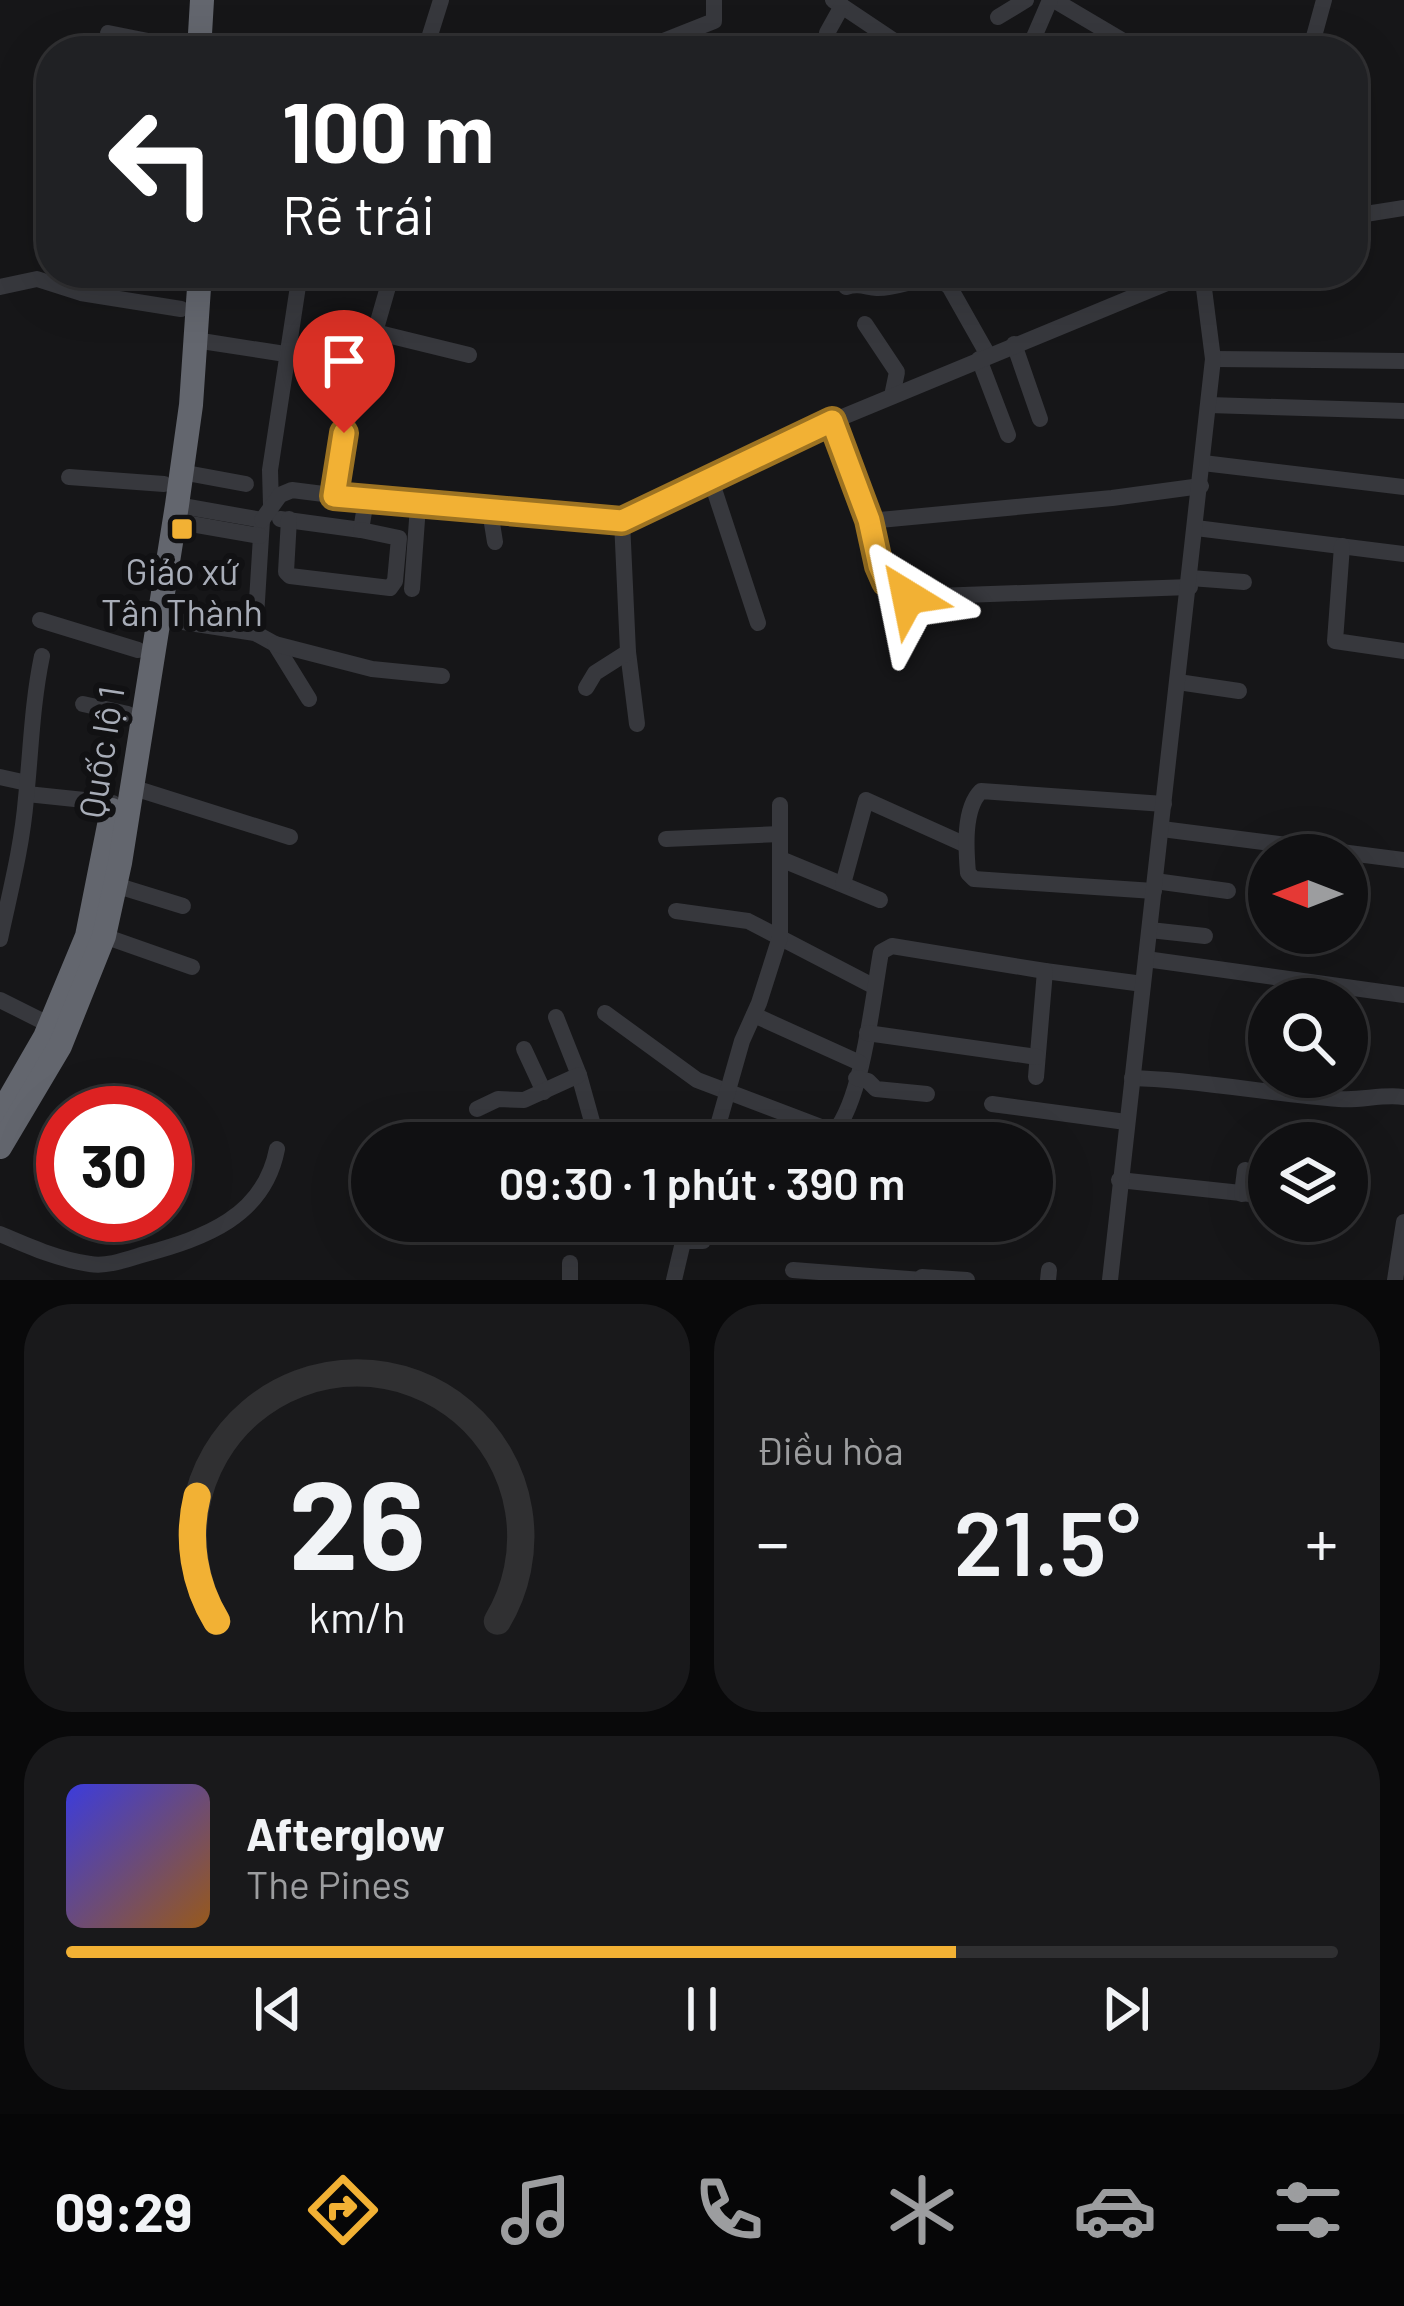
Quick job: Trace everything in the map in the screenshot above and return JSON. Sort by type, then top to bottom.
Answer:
[{"type":"highway","points":[[199,36],[202,0]]},
{"type":"highway","points":[[213,36],[214,0]]},
{"type":"highway","name":"Quốc lộ 1","points":[[0,1147],[60,1046],[104,936],[115,886],[128,714],[174,496],[182,288]]},
{"type":"highway","name":"Quốc lộ 1","points":[[0,1115],[50,1024],[87,936],[122,795],[158,618],[199,288]]},
{"type":"street","points":[[430,36],[441,0]]},
{"type":"street","points":[[676,36],[714,21],[714,0]]},
{"type":"street","points":[[998,17],[1026,0]]},
{"type":"street","points":[[1035,36],[1052,0],[1114,36]]},
{"type":"street","points":[[1314,36],[1324,0]]},
{"type":"street","points":[[827,33],[838,3],[887,36]]},
{"type":"street","points":[[108,33],[123,36]]},
{"type":"street","points":[[1368,214],[1404,208]]},
{"type":"street","points":[[0,287],[36,280]]},
{"type":"street","points":[[64,288],[181,309]]},
{"type":"street","points":[[254,633],[270,470],[298,288]]},
{"type":"street","points":[[334,496],[344,433],[388,288]]},
{"type":"street","points":[[950,288],[984,357],[1008,435]]},
{"type":"street","points":[[264,520],[280,495],[292,490],[418,506],[622,521],[832,421],[1154,288]]},
{"type":"street","points":[[1110,1280],[1209,405],[1213,359],[1204,288]]},
{"type":"street","points":[[865,324],[897,372],[892,396]]},
{"type":"street","points":[[375,332],[469,355]]},
{"type":"street","points":[[195,340],[362,366]]},
{"type":"street","points":[[1014,344],[1040,419]]},
{"type":"street","points":[[1213,359],[1404,362]]},
{"type":"street","points":[[1209,405],[1404,412]]},
{"type":"street","points":[[832,421],[886,582],[908,597],[1244,582]]},
{"type":"street","points":[[1203,463],[1404,487]]},
{"type":"street","points":[[68,477],[174,496],[264,520],[289,519],[399,538],[390,588],[290,576],[286,572],[289,519]]},
{"type":"street","points":[[711,480],[758,622]]},
{"type":"street","points":[[174,496],[246,484]]},
{"type":"street","points":[[869,520],[1112,499],[1201,486]]},
{"type":"street","points":[[362,530],[366,500]]},
{"type":"street","points":[[412,589],[418,506]]},
{"type":"street","points":[[490,511],[495,542]]},
{"type":"street","points":[[622,521],[628,652],[637,724]]},
{"type":"street","points":[[1196,528],[1404,554]]},
{"type":"street","points":[[1342,546],[1335,641],[1404,651]]},
{"type":"street","points":[[158,618],[254,633],[274,644],[372,669],[442,676]]},
{"type":"street","points":[[40,620],[138,650]]},
{"type":"street","points":[[274,644],[309,699]]},
{"type":"street","points":[[586,688],[595,673],[628,652]]},
{"type":"street","points":[[0,938],[14,887],[30,724],[43,656]]},
{"type":"street","points":[[1178,682],[1239,691]]},
{"type":"street","points":[[83,704],[128,714]]},
{"type":"street","points":[[0,777],[27,789],[122,795],[290,837]]},
{"type":"street","points":[[1165,804],[981,791],[973,800],[966,844],[968,873],[974,879],[1228,891]]},
{"type":"street","points":[[843,884],[866,800],[966,844]]},
{"type":"street","points":[[718,1122],[781,938],[780,805]]},
{"type":"street","points":[[1162,830],[1404,860]]},
{"type":"street","points":[[666,839],[780,834]]},
{"type":"street","points":[[783,860],[880,900]]},
{"type":"street","points":[[115,886],[183,907]]},
{"type":"street","points":[[676,910],[748,921],[875,987]]},
{"type":"street","points":[[1150,930],[1205,936]]},
{"type":"street","points":[[104,936],[192,967]]},
{"type":"street","points":[[840,1122],[858,1071],[881,952],[888,946],[1143,984]]},
{"type":"street","points":[[1146,958],[1404,995]]},
{"type":"street","points":[[1036,1077],[1045,971]]},
{"type":"street","points":[[0,1000],[50,1024]]},
{"type":"street","points":[[605,1012],[697,1080],[807,1122]]},
{"type":"street","points":[[754,1015],[858,1071],[878,1089],[927,1094]]},
{"type":"street","points":[[556,1017],[592,1122]]},
{"type":"street","points":[[867,1033],[1037,1057]]},
{"type":"street","points":[[524,1049],[544,1091]]},
{"type":"street","points":[[477,1109],[491,1100],[524,1100],[579,1075]]},
{"type":"street","points":[[1132,1078],[1221,1082],[1342,1099],[1404,1096]]},
{"type":"street","points":[[992,1104],[1126,1122]]},
{"type":"street","points":[[0,1234],[92,1273],[219,1230],[264,1186],[277,1150]]},
{"type":"street","points":[[1242,1194],[1245,1170]]},
{"type":"street","points":[[1119,1180],[1248,1194]]},
{"type":"street","points":[[1395,1280],[1404,1222]]},
{"type":"street","points":[[674,1280],[682,1242]]},
{"type":"street","points":[[793,1270],[967,1280]]},
{"type":"place","name":"Giáo xứ Tân Thành","points":[[182,529]]},
{"type":"route","points":[[344,433],[334,496],[600,522],[622,521],[650,510],[832,421],[869,520],[879,566],[886,582],[908,597]]}]
